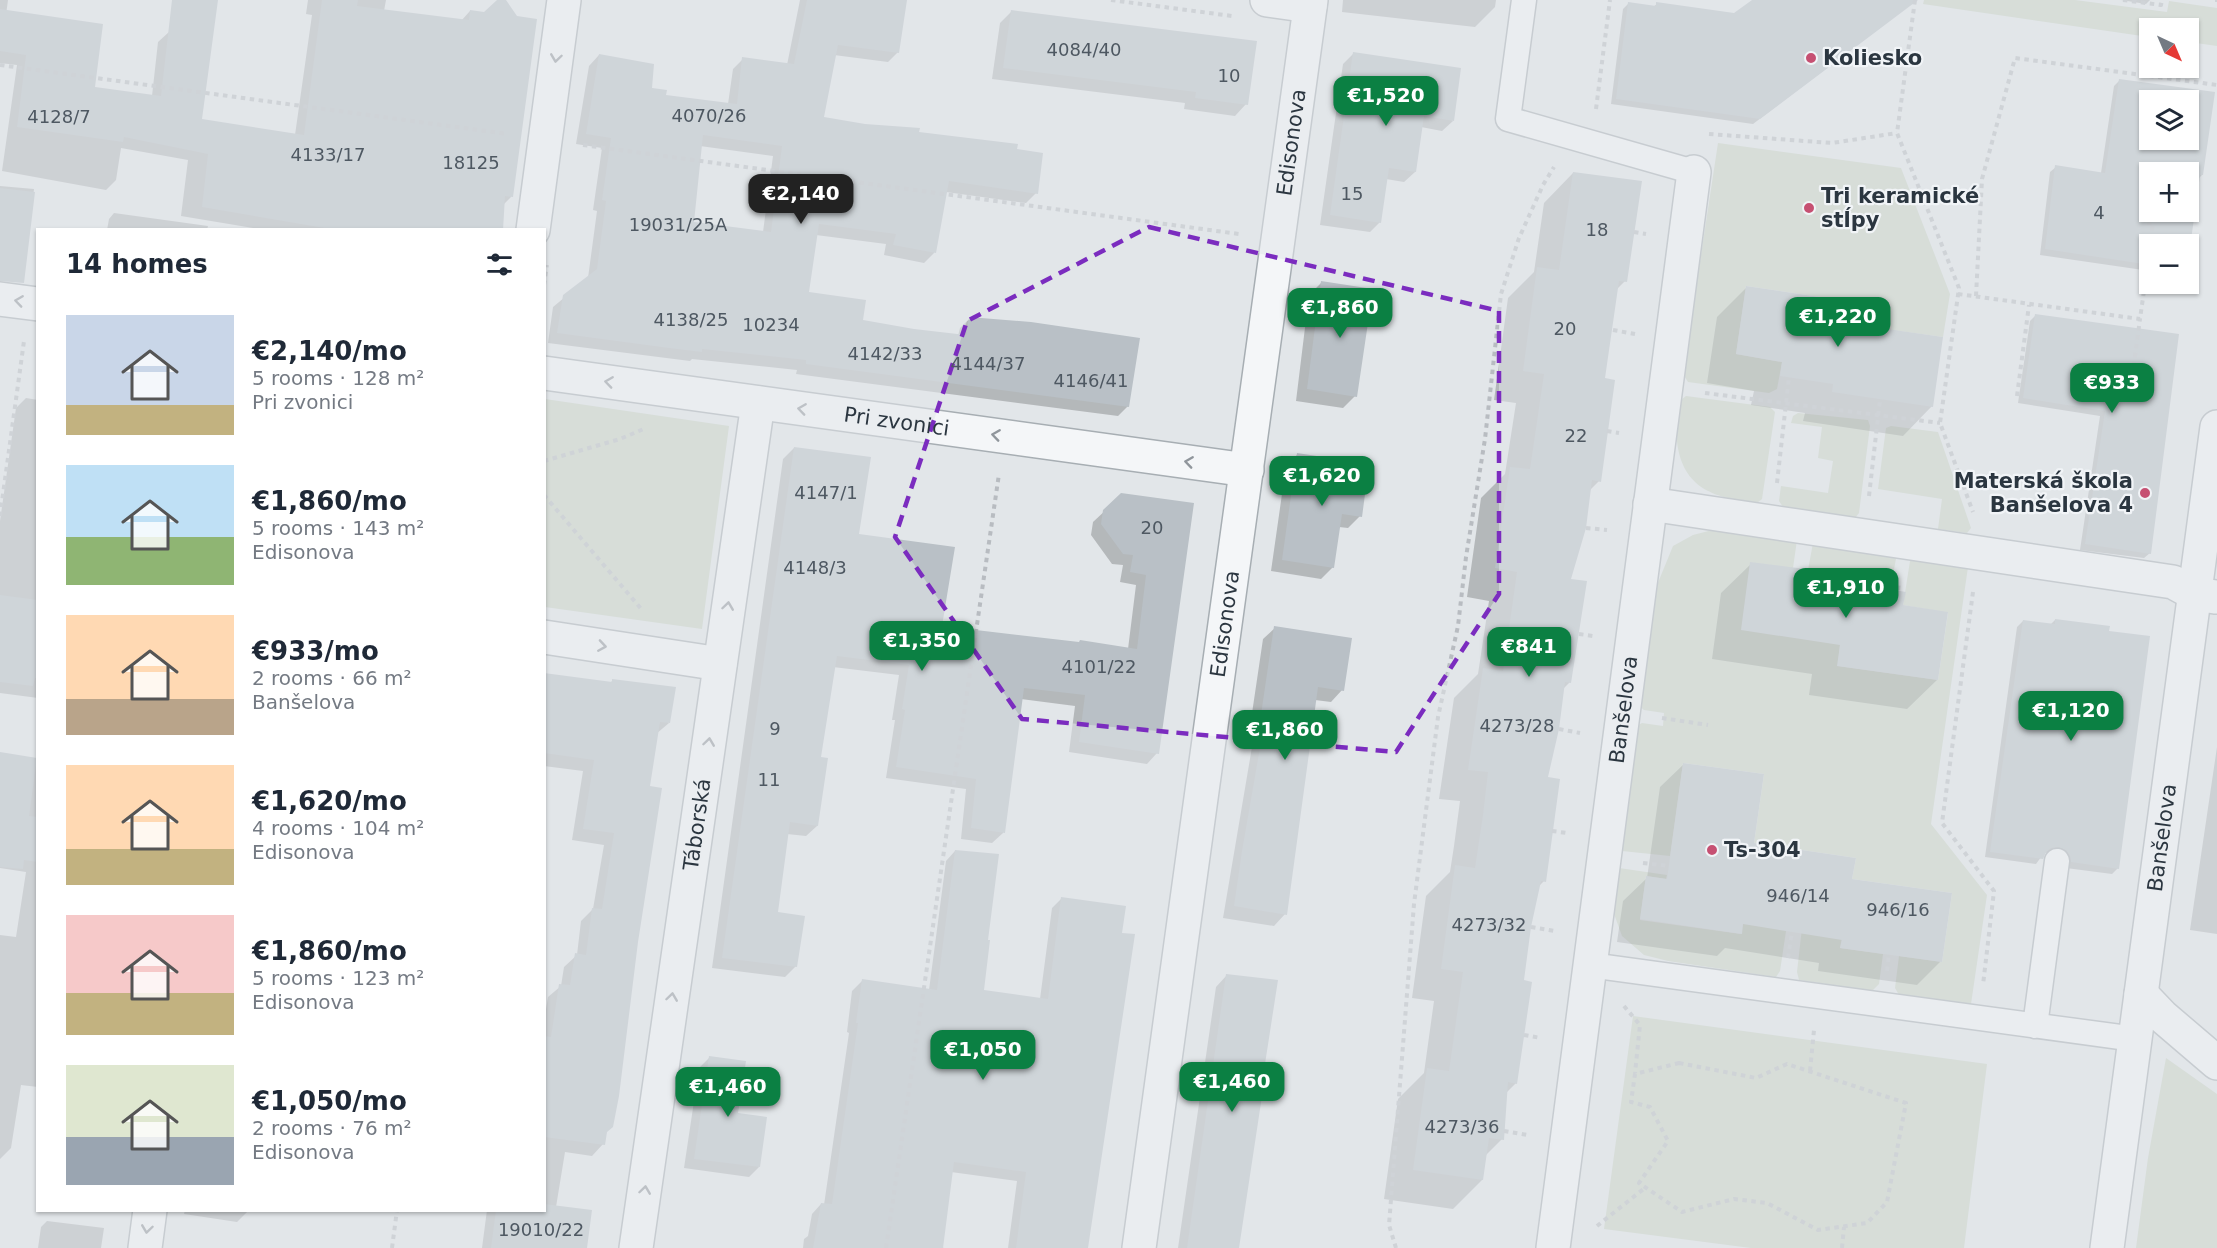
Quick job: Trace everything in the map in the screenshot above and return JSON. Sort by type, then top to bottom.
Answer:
[{"type":"street","points":[[533,228],[564,0]]},
{"type":"street","points":[[1267,0],[1310,3]]},
{"type":"street","name":"Edisonova","points":[[1140,1248],[1310,3]]},
{"type":"street","name":"Banšelova","points":[[1553,1248],[1596,966],[1623,713],[1694,172]]},
{"type":"street","name":"Pri zvonici","points":[[546,373],[1247,470]]},
{"type":"street","name":"Táborská","points":[[636,1248],[758,402]]},
{"type":"street","name":"Banšelova","points":[[2107,1248],[2141,994],[2206,596],[2217,428]]},
{"type":"street","points":[[1650,504],[2173,582],[2206,596]]},
{"type":"street","points":[[546,637],[720,664]]},
{"type":"street","points":[[2141,994],[2162,1016],[2217,1064]]},
{"type":"street","points":[[145,1248],[150,1212]]},
{"type":"lane","points":[[1524,0],[1508,119],[1694,172]]},
{"type":"lane","points":[[2035,1026],[2057,861]]},
{"type":"lane","points":[[1596,966],[2135,1039]]},
{"type":"path","points":[[1111,0],[1236,17]]},
{"type":"path","points":[[1595,116],[1610,0]]},
{"type":"path","points":[[1915,0],[1897,133],[1959,288],[1940,423],[1983,554],[1942,823],[1994,891],[1979,1018]]},
{"type":"path","points":[[2123,0],[2161,5],[2162,0]]},
{"type":"path","points":[[1976,296],[1982,179],[2015,58],[2217,85]]},
{"type":"path","points":[[0,65],[1278,240]]},
{"type":"path","points":[[1694,172],[1696,134],[1832,142],[1897,133]]},
{"type":"path","points":[[1396,1248],[1389,1225],[1414,904],[1438,717],[1458,626],[1466,557],[1485,439],[1501,294],[1524,227],[1543,185],[1572,137]]},
{"type":"path","points":[[2147,223],[2153,223],[2152,234]]},
{"type":"path","points":[[1958,294],[2140,319]]},
{"type":"path","points":[[2126,377],[2132,378],[2143,294]]},
{"type":"path","points":[[0,516],[22,302]]},
{"type":"path","points":[[2017,396],[2029,305]]},
{"type":"path","points":[[1772,522],[1789,377]]},
{"type":"path","points":[[1666,388],[1940,423]]},
{"type":"path","points":[[1864,536],[1880,400]]},
{"type":"path","points":[[546,460],[620,439],[652,426]]},
{"type":"path","points":[[886,1248],[1004,436]]},
{"type":"path","points":[[546,497],[645,613]]},
{"type":"path","points":[[1623,713],[1708,725]]},
{"type":"path","points":[[1596,966],[1606,984],[1640,1025],[1631,1102],[1650,1107],[1668,1141],[1639,1183],[1682,1212],[1734,1199],[1767,1203],[1818,1230],[1867,1223],[1887,1202],[1905,1103],[1787,1064],[1756,1078],[1679,1063],[1635,1074]]},
{"type":"path","points":[[1810,1071],[1817,996]]},
{"type":"path","points":[[1594,1228],[1646,1187]]},
{"type":"path","points":[[392,1248],[397,1212]]},
{"type":"path","points":[[1842,1248],[1844,1227]]},
{"type":"highlighted area","points":[[1149,227],[1499,311],[1499,594],[1396,752],[1022,719],[895,537],[967,321]]},
{"type":"green space","points":[[1924,0],[2075,0],[2167,12],[2169,1],[2217,8],[2217,46],[2199,43],[2199,18],[2139,18],[2139,36],[1923,4]]},
{"type":"green space","points":[[1718,143],[1901,168],[1950,294],[1943,337],[1899,331],[1885,332],[1885,328],[1845,323],[1847,301],[1746,286],[1736,354],[1782,362],[1777,389],[1769,393],[1688,382],[1683,374]]},
{"type":"green space","points":[[1686,396],[1770,407],[1775,412],[1762,499],[1757,503],[1715,494],[1704,489],[1686,471],[1680,458],[1677,437],[1681,400]]},
{"type":"green space","points":[[546,399],[729,426],[702,629],[546,607]]},
{"type":"green space","points":[[1798,413],[1868,420],[1870,426],[1859,513],[1855,518],[1783,507],[1779,501],[1781,486],[1828,493],[1833,461],[1818,458],[1822,427],[1791,423],[1793,416]]},
{"type":"green space","points":[[1891,426],[1938,432],[1971,528],[1967,533],[1938,529],[1942,499],[1878,489],[1886,428]]},
{"type":"green space","points":[[1728,526],[1797,540],[1793,568],[1840,644],[1838,666],[1938,680],[1948,613],[1903,605],[1911,555],[1968,567],[1931,824],[1987,895],[1971,1004],[1899,995],[1895,988],[1899,956],[1942,962],[1952,893],[1852,879],[1856,858],[1754,843],[1764,774],[1683,763],[1670,856],[1622,851],[1635,727],[1642,723],[1663,726],[1664,713],[1644,710],[1637,704],[1655,590],[1673,546],[1693,535]]},
{"type":"green space","points":[[1813,543],[1897,553],[1888,603],[1848,598],[1852,575],[1808,570]]},
{"type":"green space","points":[[1619,868],[1667,875],[1666,879],[1646,876],[1640,920],[1741,934],[1745,910],[1788,918],[1780,971],[1776,977],[1668,961],[1644,955],[1622,936],[1613,911]]},
{"type":"green space","points":[[1803,919],[1844,926],[1840,948],[1883,954],[1879,984],[1872,991],[1799,980],[1797,972]]},
{"type":"green space","points":[[1633,1016],[1987,1064],[1964,1248],[1751,1248],[1604,1229]]},
{"type":"green space","points":[[2166,1058],[2217,1094],[2217,1248],[2136,1248],[2148,1158]]},
{"type":"building","points":[[172,0],[218,0],[202,119],[304,135],[322,0],[358,0],[357,6],[469,20],[470,10],[484,12],[497,0],[506,0],[517,16],[537,19],[513,197],[505,196],[503,228],[324,228],[202,207],[208,154],[124,137],[123,142],[17,127],[26,55],[0,51],[0,9],[103,24],[95,87],[161,96]]},
{"type":"building","points":[[807,0],[907,0],[899,53],[838,45],[824,117],[865,124],[920,128],[919,132],[1018,144],[1017,149],[1043,153],[1038,194],[949,181],[936,253],[893,245],[896,234],[819,224],[809,292],[866,300],[863,320],[914,329],[966,335],[969,317],[1031,322],[1140,338],[1129,407],[806,364],[806,360],[702,349],[702,352],[557,333],[563,295],[597,269],[606,201],[602,200],[611,138],[586,134],[599,54],[654,64],[652,88],[667,90],[666,95],[737,104],[742,57],[794,64]],"holes":[[[703,135],[782,146],[771,232],[694,222]]]},
{"type":"building","points":[[1752,0],[1918,0],[1760,119],[1616,99],[1628,2],[1656,6],[1656,2],[1734,13]]},
{"type":"building","points":[[1011,10],[1257,41],[1248,105],[1195,98],[1196,92],[1003,68]]},
{"type":"building","points":[[1353,52],[1461,68],[1454,121],[1424,116],[1416,172],[1389,168],[1381,223],[1330,215]]},
{"type":"building","points":[[2119,79],[2215,92],[2203,175],[2200,175],[2199,182],[2199,162],[2139,162],[2139,222],[2194,222],[2192,234],[2139,234],[2139,263],[2045,249],[2055,165],[2105,173]]},
{"type":"building","points":[[1573,172],[1642,181],[1627,282],[1619,281],[1605,378],[1615,380],[1601,482],[1592,480],[1586,528],[1571,579],[1587,581],[1571,683],[1565,682],[1559,729],[1548,777],[1560,779],[1546,882],[1541,881],[1531,927],[1524,980],[1532,982],[1517,1084],[1508,1082],[1504,1140],[1489,1138],[1483,1180],[1413,1170],[1427,1068],[1449,1071],[1463,972],[1441,969],[1455,865],[1475,868],[1483,815],[1488,772],[1468,770],[1483,668],[1503,671],[1517,572],[1495,568],[1510,467],[1530,469],[1544,374],[1523,371],[1537,267],[1559,270]]},
{"type":"building","points":[[0,188],[35,192],[24,283],[0,281]]},
{"type":"building","points":[[1321,281],[1373,289],[1357,397],[1307,389]]},
{"type":"building","points":[[1746,286],[1847,301],[1845,323],[1943,337],[1933,407],[1832,392],[1833,384],[1780,376],[1782,362],[1736,354]]},
{"type":"building","points":[[2035,314],[2179,334],[2151,554],[2085,544],[2105,411],[2023,398]]},
{"type":"building","points":[[794,447],[871,457],[859,534],[955,547],[942,626],[1079,642],[1080,640],[1137,649],[1146,575],[1130,572],[1133,555],[1123,554],[1101,524],[1103,510],[1121,493],[1194,503],[1159,754],[1079,742],[1085,695],[1024,688],[1005,833],[971,828],[976,779],[896,767],[909,665],[837,656],[821,757],[828,758],[818,826],[790,822],[778,912],[805,916],[797,967],[722,958]]},
{"type":"building","points":[[1297,453],[1369,464],[1362,517],[1342,514],[1334,568],[1282,560]]},
{"type":"building","points":[[1750,562],[1852,575],[1851,583],[1906,592],[1903,605],[1948,612],[1938,680],[1837,666],[1840,645],[1741,630]]},
{"type":"building","points":[[0,595],[36,600],[36,678],[33,686],[0,682]]},
{"type":"building","points":[[2055,619],[2110,626],[2109,631],[2150,636],[2119,869],[2071,862],[2066,850],[2058,847],[2046,852],[2043,859],[1990,852],[2023,620],[2055,624]]},
{"type":"building","points":[[1274,626],[1352,638],[1344,691],[1318,687],[1287,915],[1234,906],[1262,736],[1258,735]]},
{"type":"building","points":[[546,673],[676,687],[670,723],[660,722],[650,786],[662,788],[638,942],[619,1096],[613,1127],[607,1132],[605,1145],[546,1137],[546,1036],[551,1037],[559,984],[570,985],[575,953],[586,955],[592,908],[602,909],[614,833],[583,829],[594,760],[546,753]]},
{"type":"building","points":[[0,752],[36,758],[29,816],[36,817],[36,862],[24,860],[23,869],[0,867]]},
{"type":"building","points":[[1683,763],[1764,774],[1754,843],[1856,858],[1852,879],[1952,893],[1942,962],[1840,948],[1842,940],[1743,924],[1742,934],[1640,919],[1646,876],[1667,879]]},
{"type":"building","points":[[955,850],[999,854],[984,990],[1048,999],[1061,897],[1126,906],[1122,933],[1135,934],[1088,1248],[1016,1248],[1026,1172],[954,1162],[943,1248],[813,1248],[821,1203],[832,1204],[858,1023],[856,1023],[862,979],[937,990]]},
{"type":"building","points":[[1226,974],[1278,980],[1260,1096],[1262,1096],[1239,1248],[1187,1248]]},
{"type":"building","points":[[709,1056],[746,1061],[738,1113],[767,1117],[760,1167],[694,1159]]},
{"type":"building","points":[[546,1204],[592,1210],[587,1248],[491,1248],[496,1212],[546,1212]]},
{"type":"place","name":"Koliesko","points":[[1811,58]]},
{"type":"place","name":"Tri keramické stĺpy","points":[[1809,208]]},
{"type":"place","name":"Materská škola Banšelova 4","points":[[2145,493]]},
{"type":"place","name":"Ts-304","points":[[1712,850]]}]
